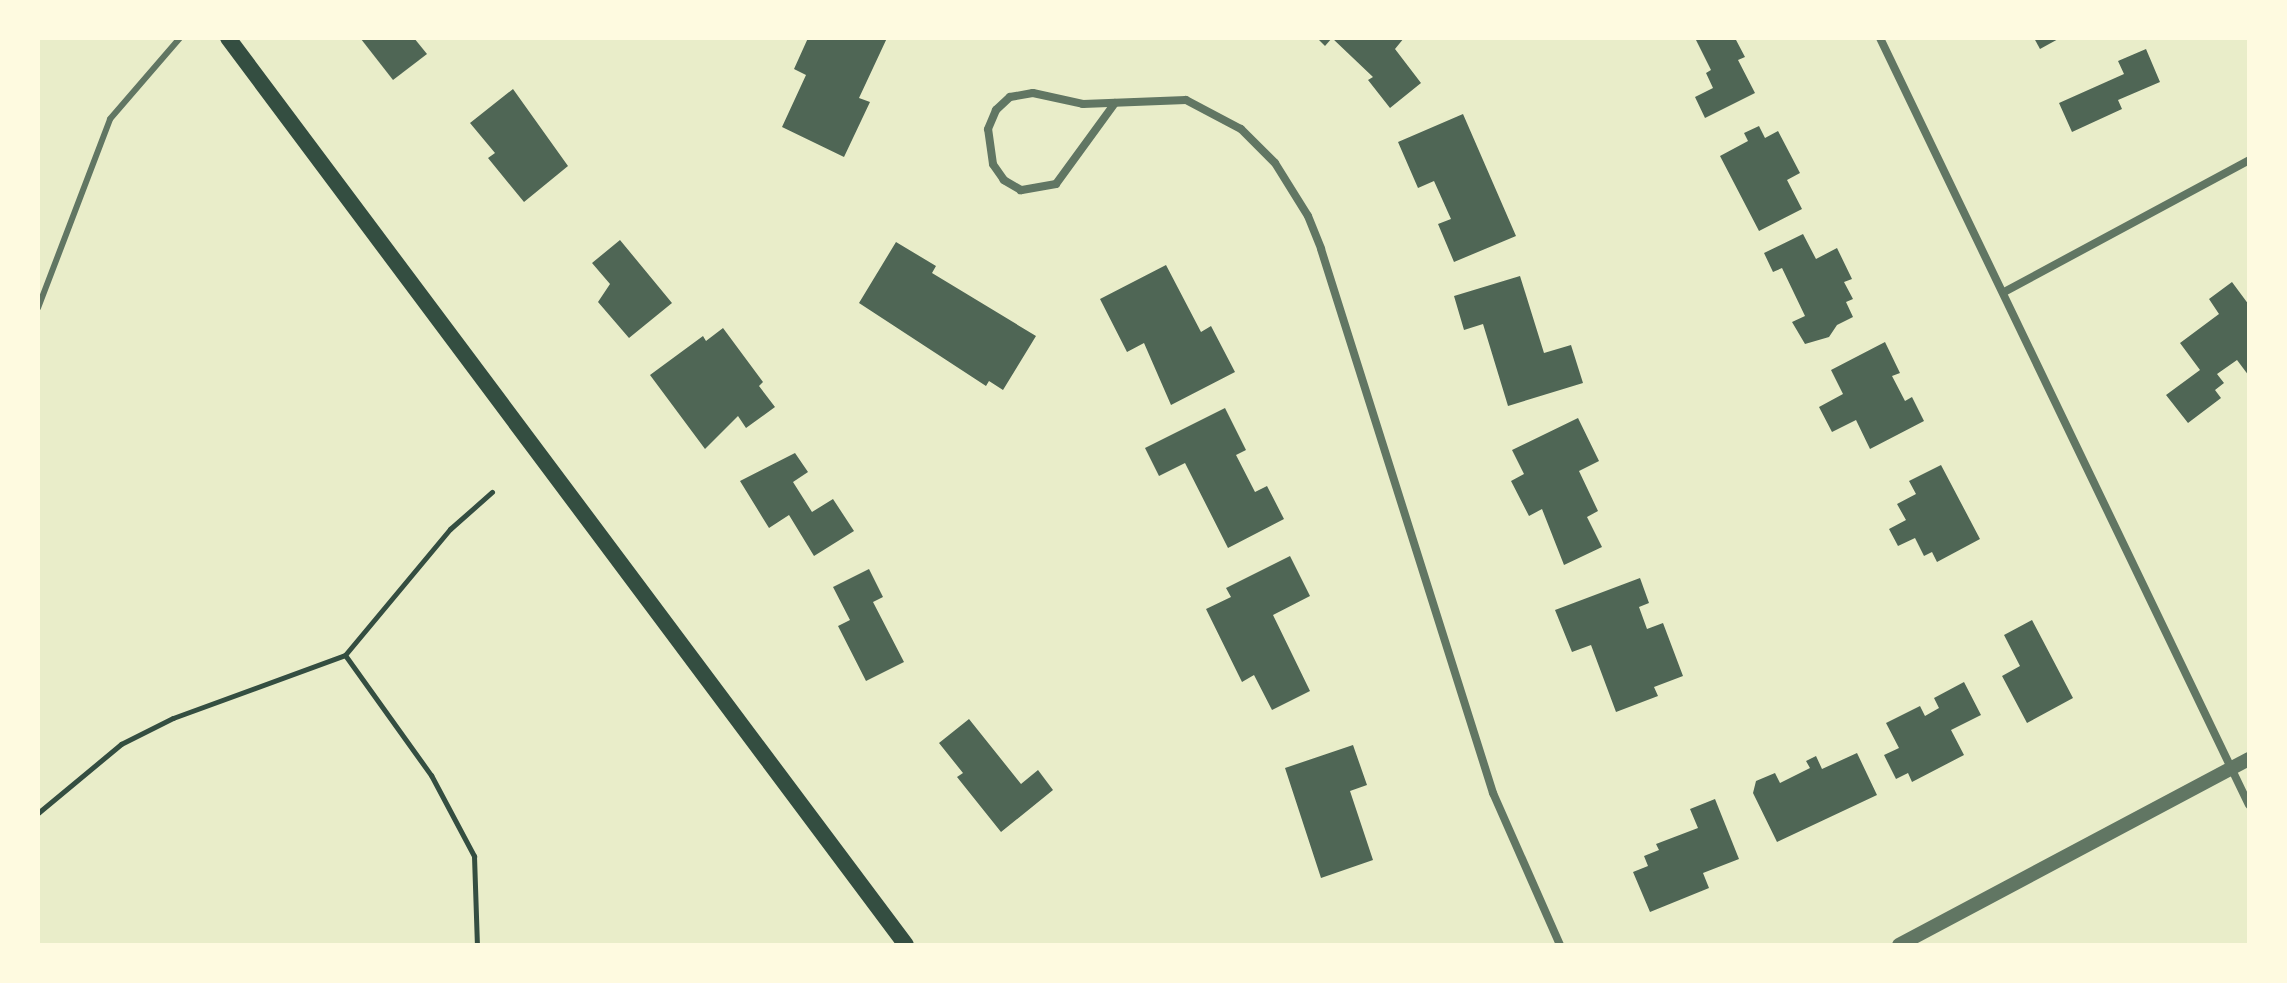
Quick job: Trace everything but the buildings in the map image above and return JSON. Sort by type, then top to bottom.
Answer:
[{"type":"main road","points":[[228,38],[906,945]]},
{"type":"street","points":[[1880,38],[2006,291],[2249,805]]},
{"type":"street","points":[[1115,103],[1056,184],[1021,190],[1004,180],[993,164],[988,129],[996,110],[1010,97],[1045,93],[1083,104],[1168,98],[1205,107],[1265,151],[1308,216],[1493,793],[1560,945]]},
{"type":"street","points":[[2006,291],[2249,160]]},
{"type":"street","points":[[1899,945],[2249,759]]},
{"type":"lane","points":[[38,308],[110,119],[180,38]]},
{"type":"path","points":[[38,813],[121,744],[173,718],[345,655],[450,529],[492,492]]},
{"type":"path","points":[[345,655],[431,775],[474,856],[477,945]]}]
